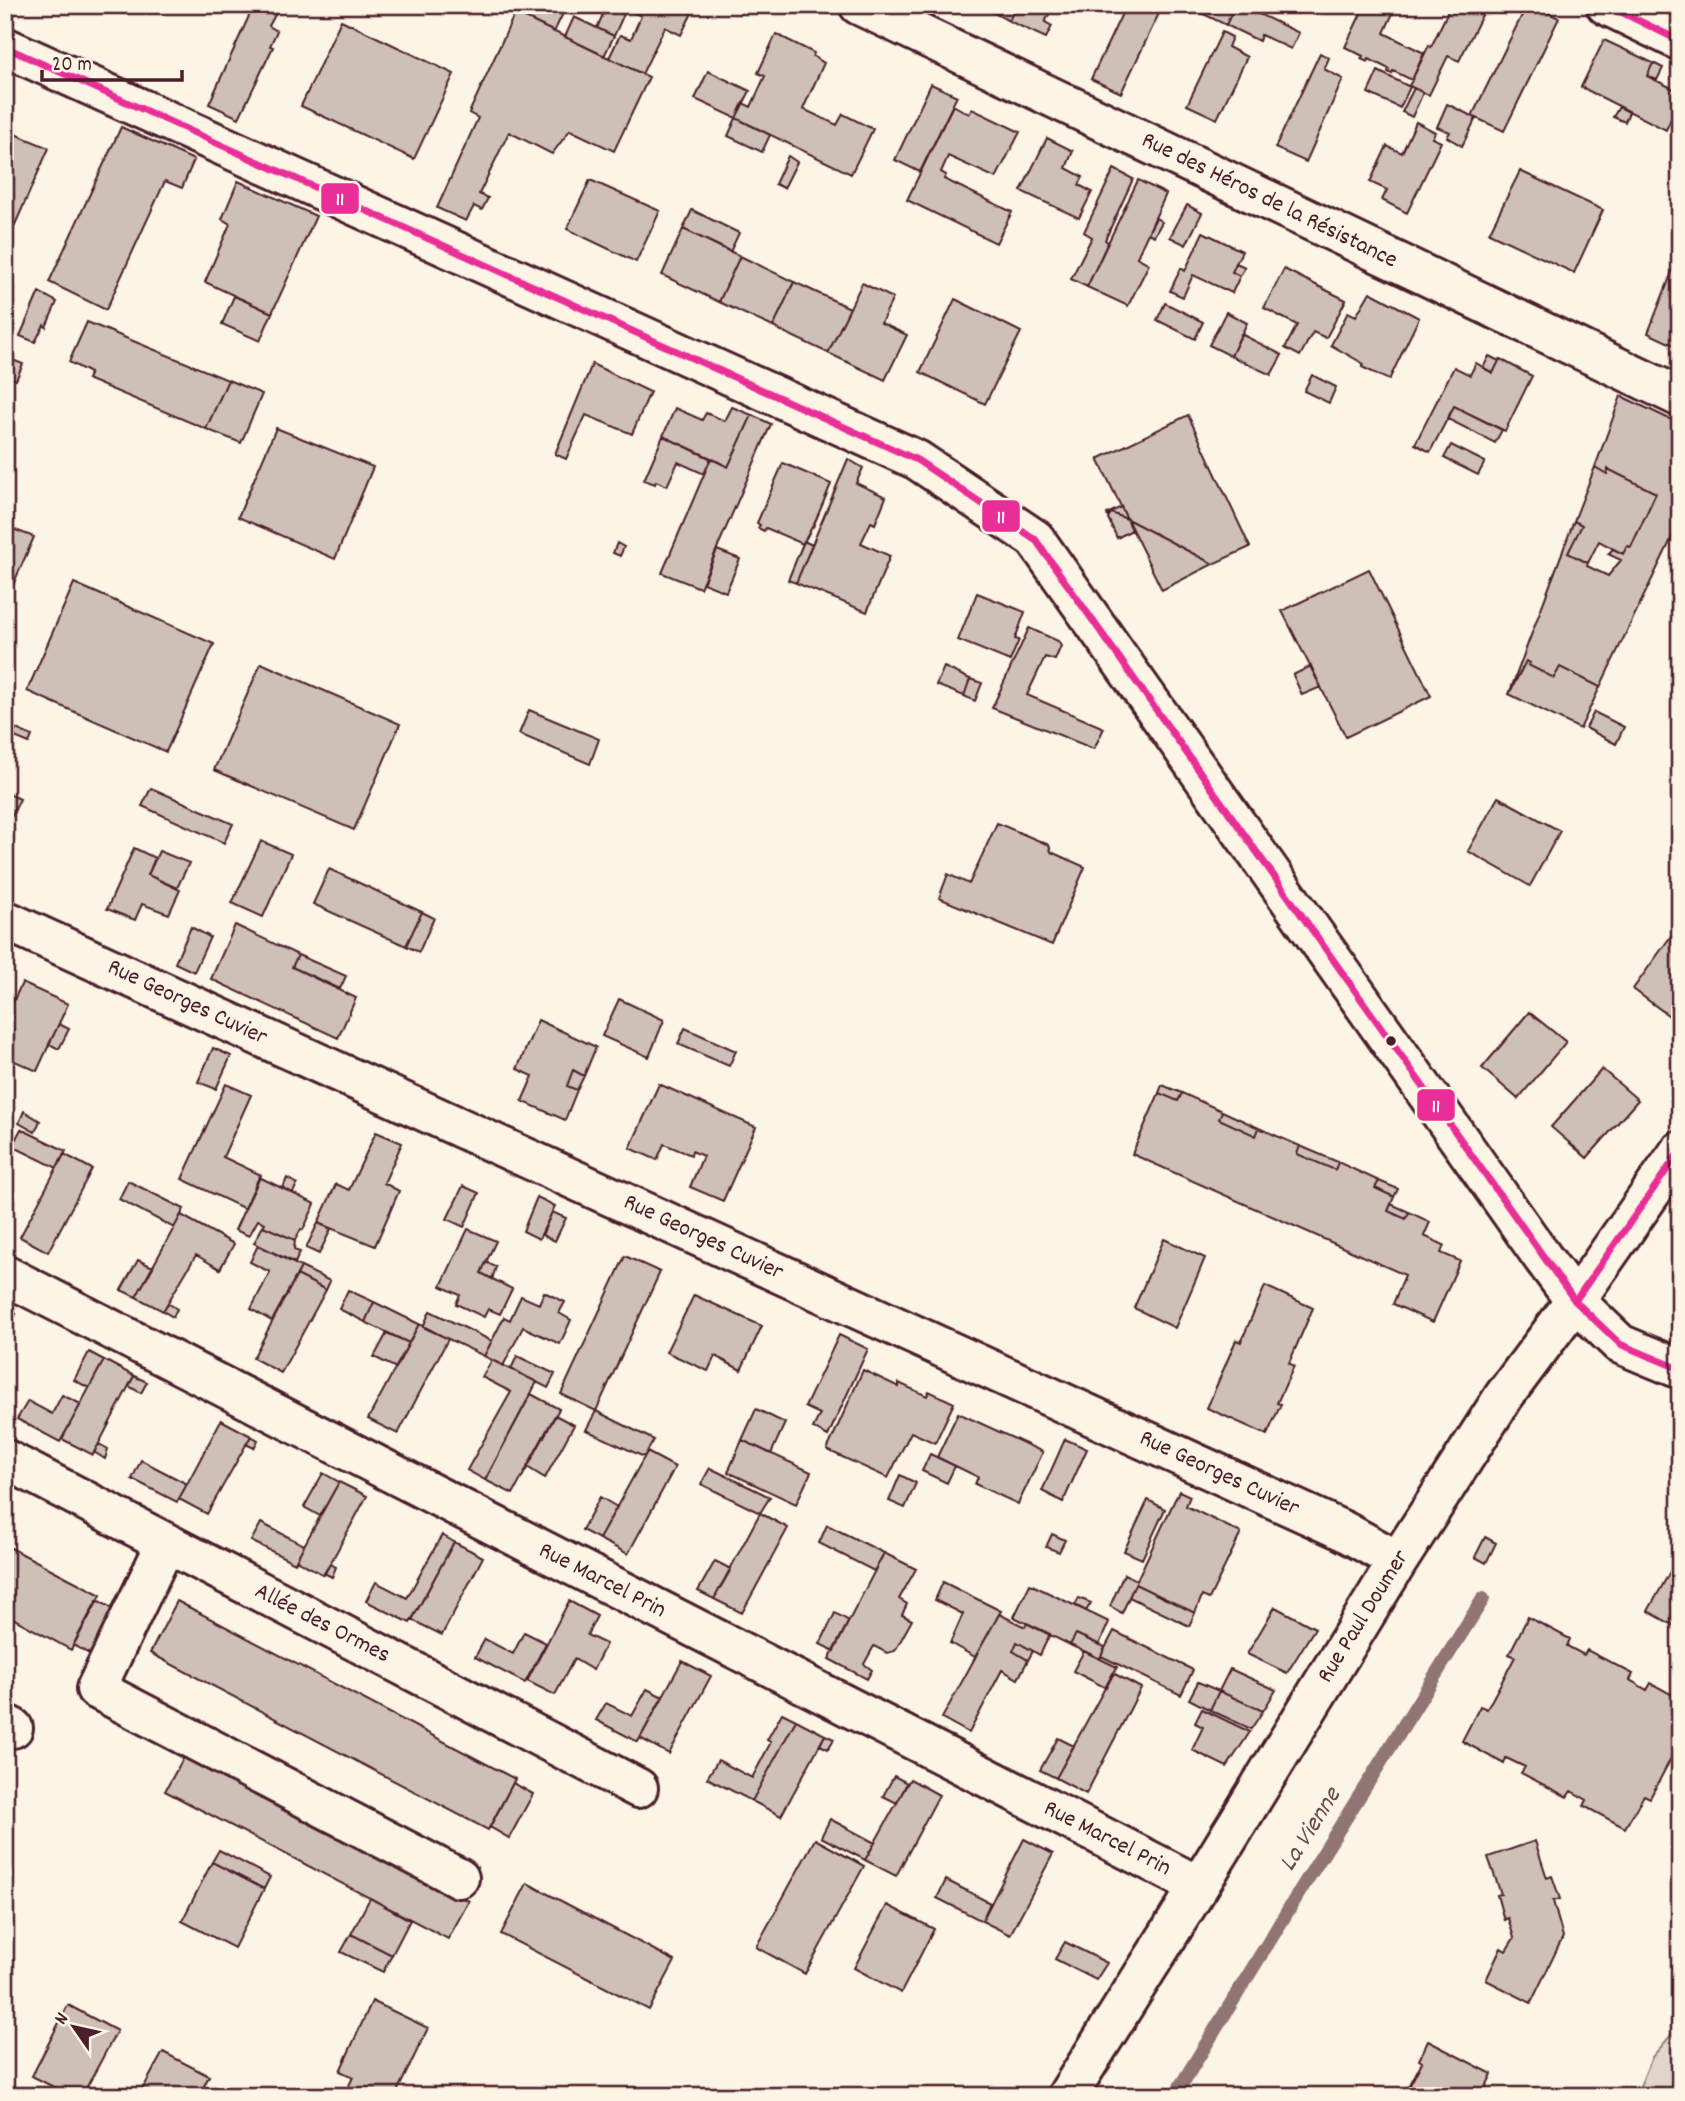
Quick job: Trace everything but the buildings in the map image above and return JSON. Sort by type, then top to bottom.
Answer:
[{"type":"street","name":"Rue des Héros de la Résistance","points":[[859,5],[1680,397]]},
{"type":"street","points":[[1606,5],[1680,41]]},
{"type":"street","points":[[5,47],[916,460],[1035,539],[1575,1301],[1620,1344],[1680,1369]]},
{"type":"street","name":"Rue Georges Cuvier","points":[[5,920],[1344,1531],[1398,1561]]},
{"type":"street","name":"Rue Paul Doumer","points":[[1067,2096],[1398,1561],[1504,1396],[1575,1301],[1680,1151]]},
{"type":"street","name":"Rue Marcel Prin","points":[[5,1275],[1199,1886]]},
{"type":"street","name":"Allée des Ormes","points":[[5,1459],[638,1788]]},
{"type":"street","points":[[166,1543],[96,1689],[459,1878]]},
{"type":"shaded area","points":[[1680,2025],[1680,2096],[1636,2096],[1652,2057]]},
{"type":"waterway","name":"La Vienne","points":[[1180,2087],[1483,1599]]},
{"type":"transit line","name":"11","points":[[1607,5],[1680,41]]},
{"type":"transit line","name":"11","points":[[5,47],[917,460],[1035,539],[1575,1301],[1620,1344],[1680,1369]]},
{"type":"transit line","name":"11","points":[[1575,1301],[1680,1151]]}]
